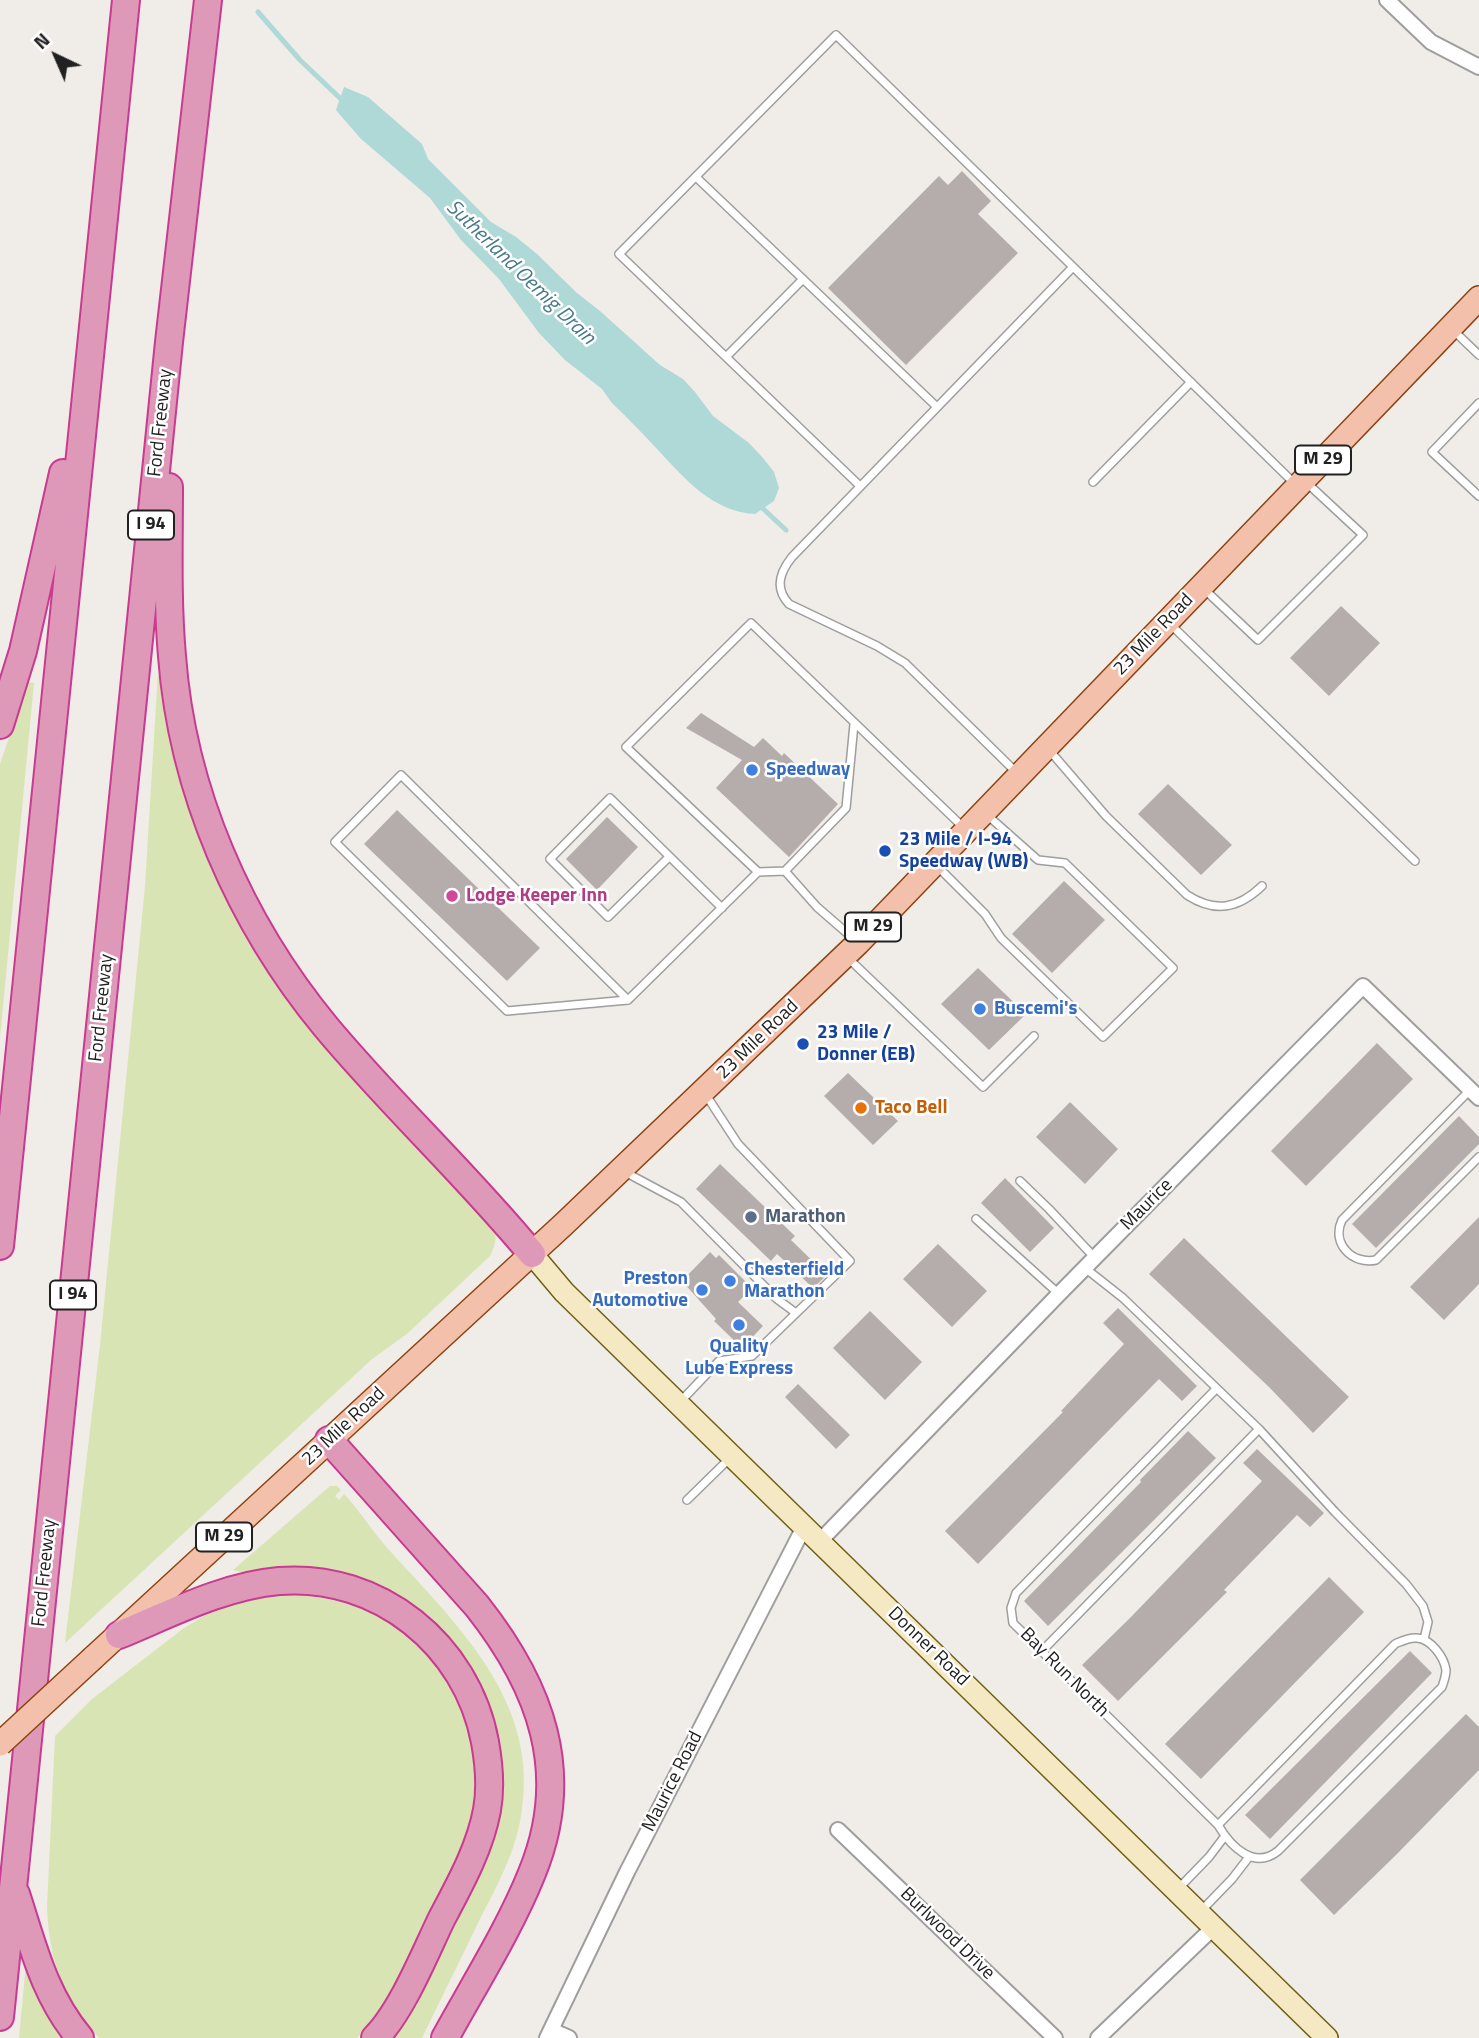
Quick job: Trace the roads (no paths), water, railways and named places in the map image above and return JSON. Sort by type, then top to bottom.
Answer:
[{"type":"highway","points":[[0,1246],[126,0]]},
{"type":"highway","name":"Ford Freeway","points":[[0,2017],[169,342],[208,0]]},
{"type":"highway","points":[[169,342],[172,658],[188,753],[212,834],[249,914],[301,995],[356,1060],[504,1219],[532,1254]]},
{"type":"highway","points":[[0,725],[23,651],[89,362]]},
{"type":"highway","points":[[329,1440],[477,1606],[496,1631],[530,1689],[549,1752],[549,1808],[533,1872],[445,2038]]},
{"type":"highway","points":[[118,1635],[218,1594],[250,1585],[313,1581],[368,1595],[391,1607],[416,1624],[438,1645],[457,1669],[472,1696],[481,1723],[490,1783],[487,1811],[467,1869],[397,2007],[375,2038]]},
{"type":"highway","points":[[13,1884],[48,1989],[66,2021],[80,2038]]},
{"type":"main road","name":"23 Mile Road","points":[[0,1744],[532,1254],[852,949],[1479,298]]},
{"type":"street","points":[[1387,0],[1431,42],[1479,67]]},
{"type":"street","name":"Maurice","points":[[812,1534],[1059,1294],[1363,986],[1475,1094]]},
{"type":"street","name":"Donner Road","points":[[532,1254],[564,1292],[1327,2038]]},
{"type":"street","name":"Maurice Road","points":[[549,2034],[626,1872],[812,1534]]},
{"type":"street","name":"Burlwood Drive","points":[[838,1830],[1055,2038]]},
{"type":"street","points":[[1098,2038],[1207,1919]]},
{"type":"street","points":[[549,2034],[569,2038]]},
{"type":"lane","points":[[860,486],[619,254],[836,35],[1191,382],[1300,483],[1363,535],[1258,640],[1200,586]]},
{"type":"lane","points":[[696,177],[937,407]]},
{"type":"lane","points":[[1020,776],[905,663],[877,646],[789,604],[782,597],[780,576],[785,567],[860,486],[1073,267]]},
{"type":"lane","points":[[726,357],[803,279]]},
{"type":"lane","points":[[1451,328],[1479,355]]},
{"type":"lane","points":[[1093,482],[1191,382]]},
{"type":"lane","points":[[1479,403],[1432,452],[1479,496]]},
{"type":"lane","points":[[1167,621],[1415,861]]},
{"type":"lane","points":[[758,872],[626,747],[751,623],[967,831]]},
{"type":"lane","points":[[628,1000],[401,775],[335,842],[507,1011],[628,1000],[758,872],[785,871],[846,808],[854,724]]},
{"type":"lane","points":[[1048,747],[1106,816],[1187,895],[1200,903],[1217,907],[1235,905],[1251,897],[1262,886]]},
{"type":"lane","points":[[669,857],[608,917],[550,859],[610,799],[722,908]]},
{"type":"lane","points":[[935,864],[985,914],[1001,938],[1103,1037],[1173,968],[1065,863],[1038,860],[985,813]]},
{"type":"lane","points":[[785,871],[852,949],[983,1087],[1034,1036]]},
{"type":"lane","points":[[678,1404],[719,1361],[752,1356],[850,1261],[738,1143],[704,1092]]},
{"type":"lane","points":[[1475,1094],[1342,1220],[1338,1229],[1345,1249],[1351,1257],[1359,1260],[1376,1260],[1479,1157]]},
{"type":"lane","points":[[622,1170],[681,1202],[777,1299],[796,1313]]},
{"type":"lane","points":[[1020,1181],[1090,1263],[1259,1429],[1406,1584],[1423,1606],[1428,1622],[1424,1639]]},
{"type":"lane","points":[[976,1219],[1059,1294]]},
{"type":"lane","name":"Bay Run North","points":[[1216,1389],[1016,1593],[1011,1608],[1013,1623],[1249,1857]]},
{"type":"lane","points":[[1041,1652],[1259,1429]]},
{"type":"lane","points":[[687,1500],[732,1456]]},
{"type":"lane","points":[[1207,1919],[1249,1857],[1261,1860],[1278,1852],[1442,1687],[1446,1669],[1435,1648],[1424,1639],[1416,1637],[1395,1644],[1218,1825]]},
{"type":"lane","points":[[1177,1890],[1225,1836]]},
{"type":"water","points":[[344,87],[368,97],[422,144],[428,159],[491,222],[537,254],[577,293],[660,365],[683,379],[713,416],[749,443],[774,472],[779,488],[774,501],[755,514],[740,512],[713,501],[689,482],[612,403],[602,389],[565,360],[539,333],[499,279],[461,240],[430,198],[360,138],[336,110]]},
{"type":"waterway","name":"Sutherland Oemig Drain","points":[[258,12],[300,60],[343,101]]},
{"type":"waterway","name":"Sutherland Oemig Drain","points":[[759,505],[786,530]]},
{"type":"place","name":"Speedway","points":[[752,770]]},
{"type":"place","name":"23 Mile / I-94 Speedway (WB)","points":[[885,851]]},
{"type":"place","name":"Lodge Keeper Inn","points":[[452,896]]},
{"type":"place","name":"Buscemi's","points":[[980,1009]]},
{"type":"place","name":"23 Mile / Donner (EB)","points":[[803,1044]]},
{"type":"place","name":"Taco Bell","points":[[861,1108]]},
{"type":"place","name":"Marathon","points":[[751,1217]]},
{"type":"place","name":"Chesterfield Marathon","points":[[730,1281]]},
{"type":"place","name":"Preston Automotive","points":[[702,1290]]},
{"type":"place","name":"Quality Lube Express","points":[[739,1325]]}]
